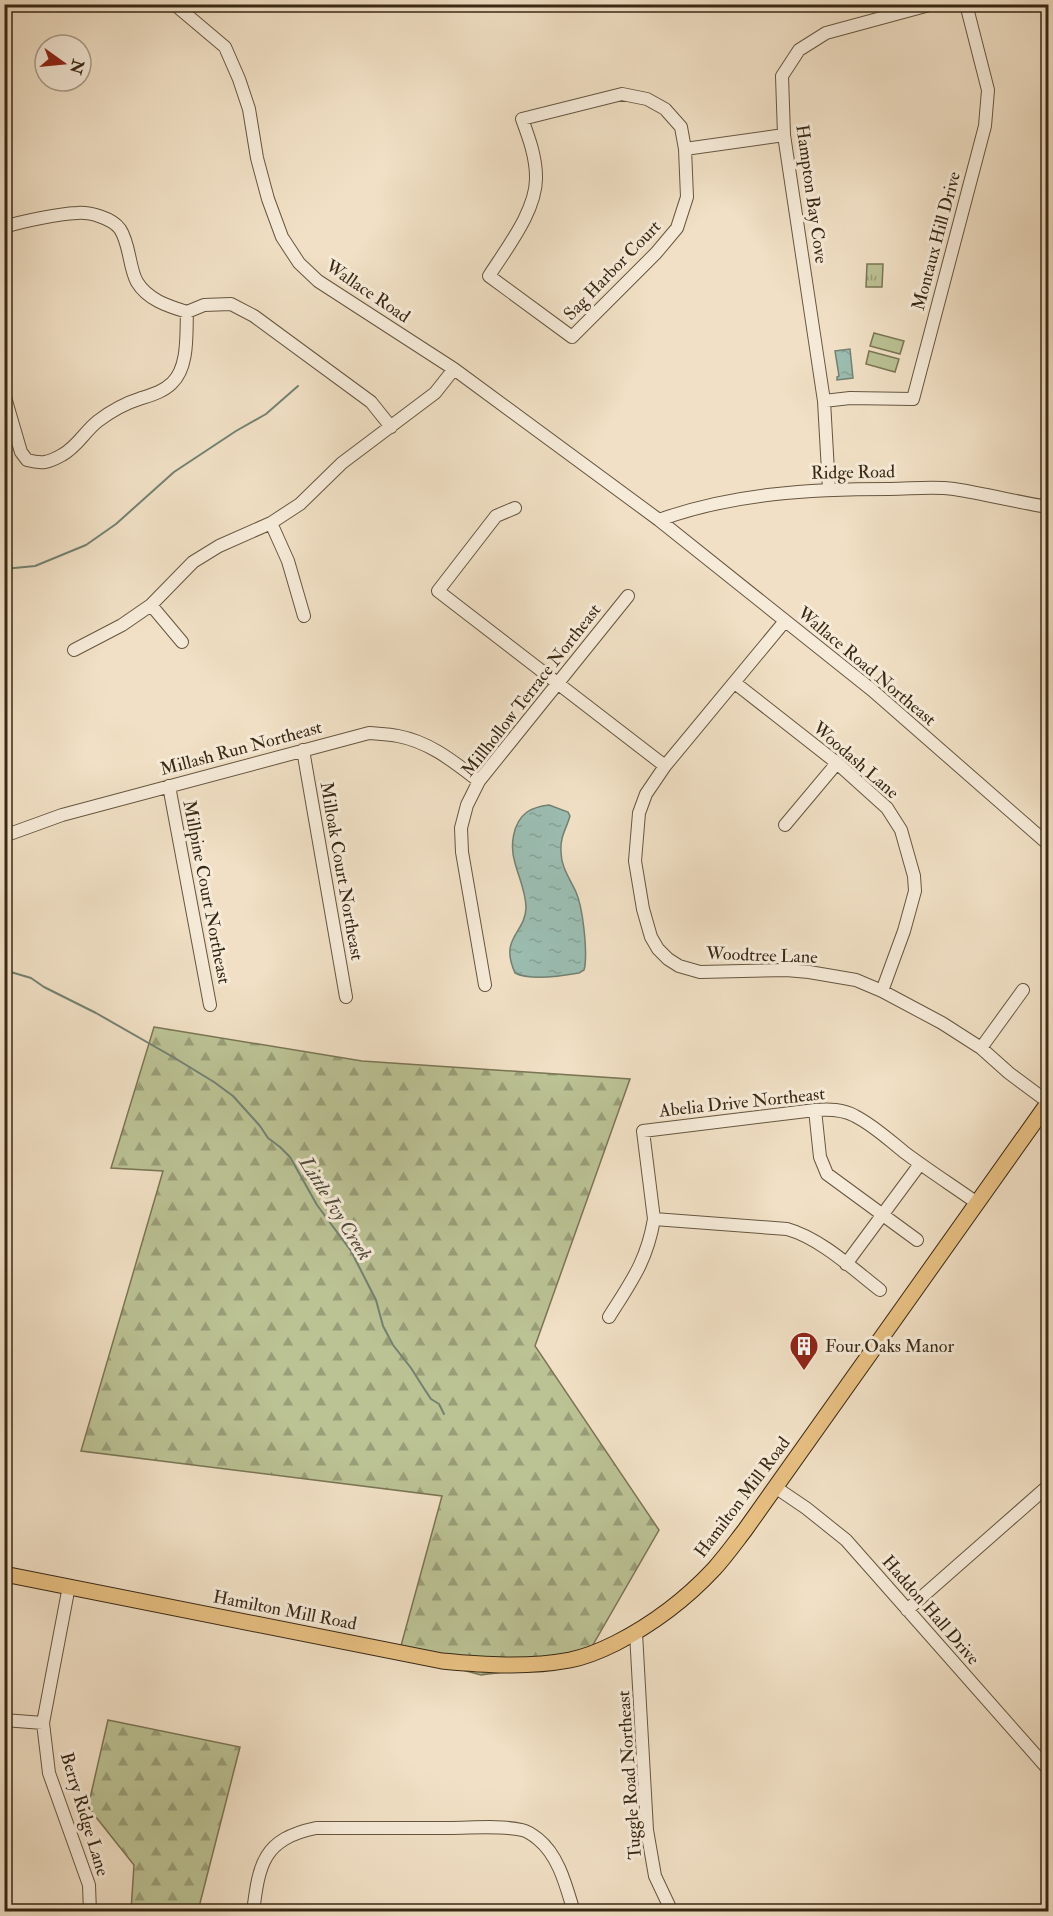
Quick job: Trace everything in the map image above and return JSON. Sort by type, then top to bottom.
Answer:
[{"type":"main road","name":"Hamilton Mill Road","points":[[4,1574],[442,1661],[501,1666],[540,1665],[572,1660],[603,1649],[636,1633],[680,1602],[715,1568],[745,1530],[1048,1103]]},
{"type":"street","name":"Wallace Road","points":[[174,4],[225,47],[249,109],[257,158],[268,199],[282,237],[299,263],[318,281],[454,369],[659,520]]},
{"type":"street","name":"Hampton Bay Cove","points":[[829,489],[824,401],[784,135],[782,76],[799,50],[826,33],[933,4]]},
{"type":"street","name":"Montaux Hill Drive","points":[[824,401],[850,398],[913,399],[985,126],[988,90],[966,4]]},
{"type":"street","name":"Sag Harbor Court","points":[[622,94],[648,99],[665,109],[681,127],[685,149],[687,197],[677,228],[656,253],[572,337],[489,276],[528,213],[537,179],[532,147],[522,119],[622,94]]},
{"type":"street","points":[[685,149],[784,135]]},
{"type":"street","points":[[4,227],[79,212],[102,217],[119,227],[128,246],[137,281],[156,301],[187,312],[204,304],[231,304],[254,316],[371,402],[390,427]]},
{"type":"street","points":[[4,394],[21,452],[27,460],[43,464],[75,446],[98,421],[137,399],[157,393],[173,383],[181,369],[185,351],[187,312]]},
{"type":"street","points":[[74,650],[122,625],[151,605],[193,562],[219,546],[271,523],[300,504],[342,463],[435,393],[454,369]]},
{"type":"street","name":"Ridge Road","points":[[659,520],[688,509],[730,501],[789,492],[829,489],[952,489],[1048,507]]},
{"type":"street","points":[[515,508],[496,516],[438,591],[665,766]]},
{"type":"street","name":"Wallace Road Northeast","points":[[659,520],[872,690],[1048,844]]},
{"type":"street","points":[[271,523],[288,561],[304,616]]},
{"type":"street","name":"Millhollow Terrace Northeast","points":[[485,985],[462,852],[461,828],[467,805],[479,781],[628,596]]},
{"type":"street","points":[[151,605],[182,642]]},
{"type":"street","name":"Woodtree Lane","points":[[785,621],[665,766],[646,794],[639,813],[635,861],[643,909],[651,937],[668,959],[679,966],[700,972],[775,970],[809,972],[855,980],[882,991],[942,1023],[981,1048],[1048,1103]]},
{"type":"street","name":"Woodash Lane","points":[[735,683],[837,764],[887,808],[901,830],[914,876],[915,891],[912,906],[882,991]]},
{"type":"street","name":"Millash Run Northeast","points":[[4,836],[62,815],[369,733],[398,736],[422,743],[444,755],[479,781]]},
{"type":"street","name":"Milloak Court Northeast","points":[[303,750],[346,997]]},
{"type":"street","points":[[785,825],[837,764]]},
{"type":"street","name":"Millpine Court Northeast","points":[[169,786],[210,1005]]},
{"type":"street","points":[[981,1048],[1023,990]]},
{"type":"street","name":"Abelia Drive Northeast","points":[[609,1317],[643,1261],[654,1219],[643,1131],[829,1109],[855,1116],[977,1203]]},
{"type":"street","points":[[814,1110],[820,1158],[827,1174],[917,1240]]},
{"type":"street","points":[[846,1264],[920,1164]]},
{"type":"street","points":[[654,1219],[787,1228],[812,1239],[880,1290]]},
{"type":"street","points":[[907,1610],[1048,1486]]},
{"type":"street","name":"Haddon Hall Drive","points":[[775,1487],[846,1540],[1048,1769]]},
{"type":"street","name":"Berry Ridge Lane","points":[[69,1586],[43,1723],[49,1773],[89,1885],[90,1911]]},
{"type":"street","name":"Tuggle Road Northeast","points":[[636,1633],[648,1830],[655,1876],[672,1911]]},
{"type":"street","points":[[4,1720],[43,1723]]},
{"type":"street","points":[[253,1911],[258,1876],[265,1860],[274,1846],[296,1832],[316,1828],[477,1828],[524,1830],[536,1837],[546,1847],[557,1865],[566,1884],[574,1911]]},
{"type":"green space","points":[[867,264],[883,264],[882,287],[866,287]]},
{"type":"green space","points":[[874,333],[904,341],[900,354],[870,346]]},
{"type":"green space","points":[[869,351],[899,359],[895,372],[866,364]]},
{"type":"green space","points":[[154,1027],[362,1061],[630,1079],[535,1346],[659,1530],[583,1662],[481,1675],[399,1653],[442,1496],[81,1451],[163,1171],[111,1168]]},
{"type":"green space","points":[[108,1720],[240,1747],[198,1911],[131,1911],[134,1865],[88,1807]]},
{"type":"water","points":[[850,349],[853,378],[837,380],[839,376],[835,351]]},
{"type":"water","points":[[549,805],[568,812],[570,816],[561,842],[561,857],[581,908],[585,939],[585,966],[584,970],[579,973],[529,977],[515,973],[511,961],[511,943],[525,917],[526,908],[524,891],[513,857],[513,843],[515,829],[522,817],[532,809]]},
{"type":"waterway","points":[[4,569],[35,566],[86,545],[116,524],[174,472],[266,414],[298,386]]},
{"type":"waterway","name":"Little Ivy Creek","points":[[4,970],[31,978],[96,1013],[173,1057],[233,1096],[268,1138],[290,1157],[317,1205],[351,1251],[376,1300],[383,1326],[393,1345],[431,1399],[439,1404],[444,1414]]},
{"type":"place","name":"Four Oaks Manor","points":[[804,1372]]}]
